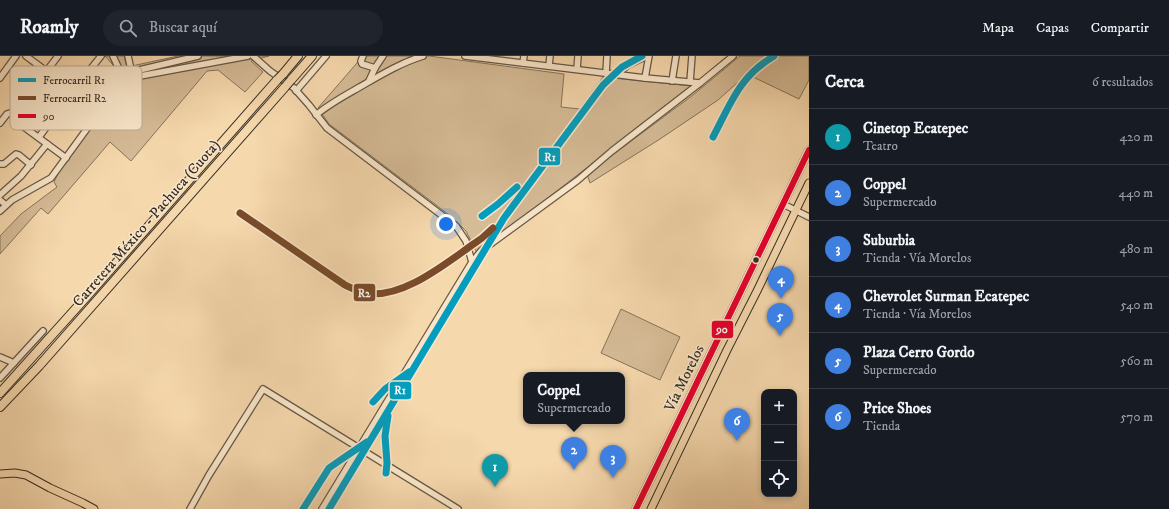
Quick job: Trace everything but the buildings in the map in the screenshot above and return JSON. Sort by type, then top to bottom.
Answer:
[{"type":"highway","name":"Carretera México - Pachuca (Cuota)","points":[[0,393],[298,56]]},
{"type":"highway","name":"Carretera México - Pachuca (Cuota)","points":[[0,407],[312,56]]},
{"type":"main road","name":"Vía Morelos","points":[[636,509],[809,150]]},
{"type":"main road","name":"Vía Morelos","points":[[651,509],[809,183]]},
{"type":"main road","points":[[0,474],[15,473],[26,475],[94,509]]},
{"type":"street","points":[[0,78],[16,56]]},
{"type":"street","points":[[26,56],[40,66]]},
{"type":"street","points":[[51,66],[58,56]]},
{"type":"street","points":[[93,66],[101,56]]},
{"type":"street","points":[[114,56],[118,66]]},
{"type":"street","points":[[128,56],[130,66]]},
{"type":"street","points":[[142,70],[198,56]]},
{"type":"street","points":[[213,56],[213,62]]},
{"type":"street","points":[[142,76],[248,56]]},
{"type":"street","points":[[253,56],[296,91],[327,128],[456,226],[467,244],[472,262]]},
{"type":"street","points":[[296,91],[326,56]]},
{"type":"street","points":[[369,82],[375,68],[383,56]]},
{"type":"street","points":[[316,115],[329,105],[407,61],[424,56]]},
{"type":"street","points":[[465,56],[496,58],[523,63],[700,83]]},
{"type":"street","points":[[523,63],[524,56]]},
{"type":"street","points":[[549,66],[550,56]]},
{"type":"street","points":[[577,69],[578,56]]},
{"type":"street","points":[[606,73],[607,56]]},
{"type":"street","points":[[617,74],[628,65],[648,56],[646,78]]},
{"type":"street","points":[[672,81],[676,56]]},
{"type":"street","points":[[690,82],[692,56]]},
{"type":"street","points":[[322,509],[472,262],[481,251],[578,180],[612,151],[733,56]]},
{"type":"street","points":[[362,58],[362,64],[375,68]]},
{"type":"street","points":[[0,123],[7,114],[10,113]]},
{"type":"street","points":[[29,130],[66,158]]},
{"type":"street","points":[[39,137],[44,130]]},
{"type":"street","points":[[0,211],[16,198],[49,180],[86,130]]},
{"type":"street","points":[[0,195],[21,176],[47,144]]},
{"type":"street","points":[[0,164],[4,164],[16,154],[31,164]]},
{"type":"street","points":[[0,200],[6,205]]},
{"type":"street","points":[[783,204],[809,217]]},
{"type":"street","points":[[0,378],[43,331]]},
{"type":"street","points":[[0,357],[14,363]]},
{"type":"street","points":[[190,509],[209,475],[263,389],[458,509]]},
{"type":"shaded area","points":[[105,56],[124,56],[127,66],[113,65]]},
{"type":"shaded area","points":[[178,56],[269,56],[251,61],[263,72],[245,92],[218,70],[207,71],[131,161],[110,142],[48,214],[41,208],[0,254],[0,236],[21,214],[57,187],[54,182],[81,130],[142,130],[142,66],[132,66]]},
{"type":"shaded area","points":[[363,56],[429,56],[564,74],[561,107],[580,109],[603,77],[692,86],[477,253],[466,231],[452,217],[329,124],[318,108]]},
{"type":"shaded area","points":[[740,56],[767,56],[718,100],[590,183],[587,174],[693,95]]},
{"type":"shaded area","points":[[770,56],[809,56],[809,80],[799,99],[753,77],[752,79],[747,77]]},
{"type":"shaded area","points":[[621,309],[680,337],[660,380],[601,353]]},
{"type":"rail line","name":"R1","points":[[329,509],[504,218],[603,85],[622,67],[642,56]]},
{"type":"rail line","name":"R1","points":[[713,137],[731,102],[744,82],[762,64],[774,56]]},
{"type":"rail line","name":"R1","points":[[482,216],[517,187]]},
{"type":"rail line","name":"R2","points":[[240,213],[345,285],[357,291],[379,294],[408,286],[423,278],[482,238],[493,228]]},
{"type":"rail line","name":"R1","points":[[373,402],[385,389],[409,372]]},
{"type":"rail line","name":"R1","points":[[386,473],[387,463],[385,436],[388,416]]},
{"type":"rail line","name":"R1","points":[[303,509],[329,468],[367,442]]},
{"type":"transit line","name":"90","points":[[636,509],[809,150]]},
{"type":"place","name":"Chevrolet Surman Ecatepec","points":[[781,299]]},
{"type":"place","name":"Plaza Cerro Gordo","points":[[780,336]]},
{"type":"place","name":"Price Shoes","points":[[737,441]]},
{"type":"place","name":"Coppel","points":[[574,470]]},
{"type":"place","name":"Suburbia","points":[[613,478]]},
{"type":"place","name":"Cinetop Ecatepec","points":[[495,487]]}]
